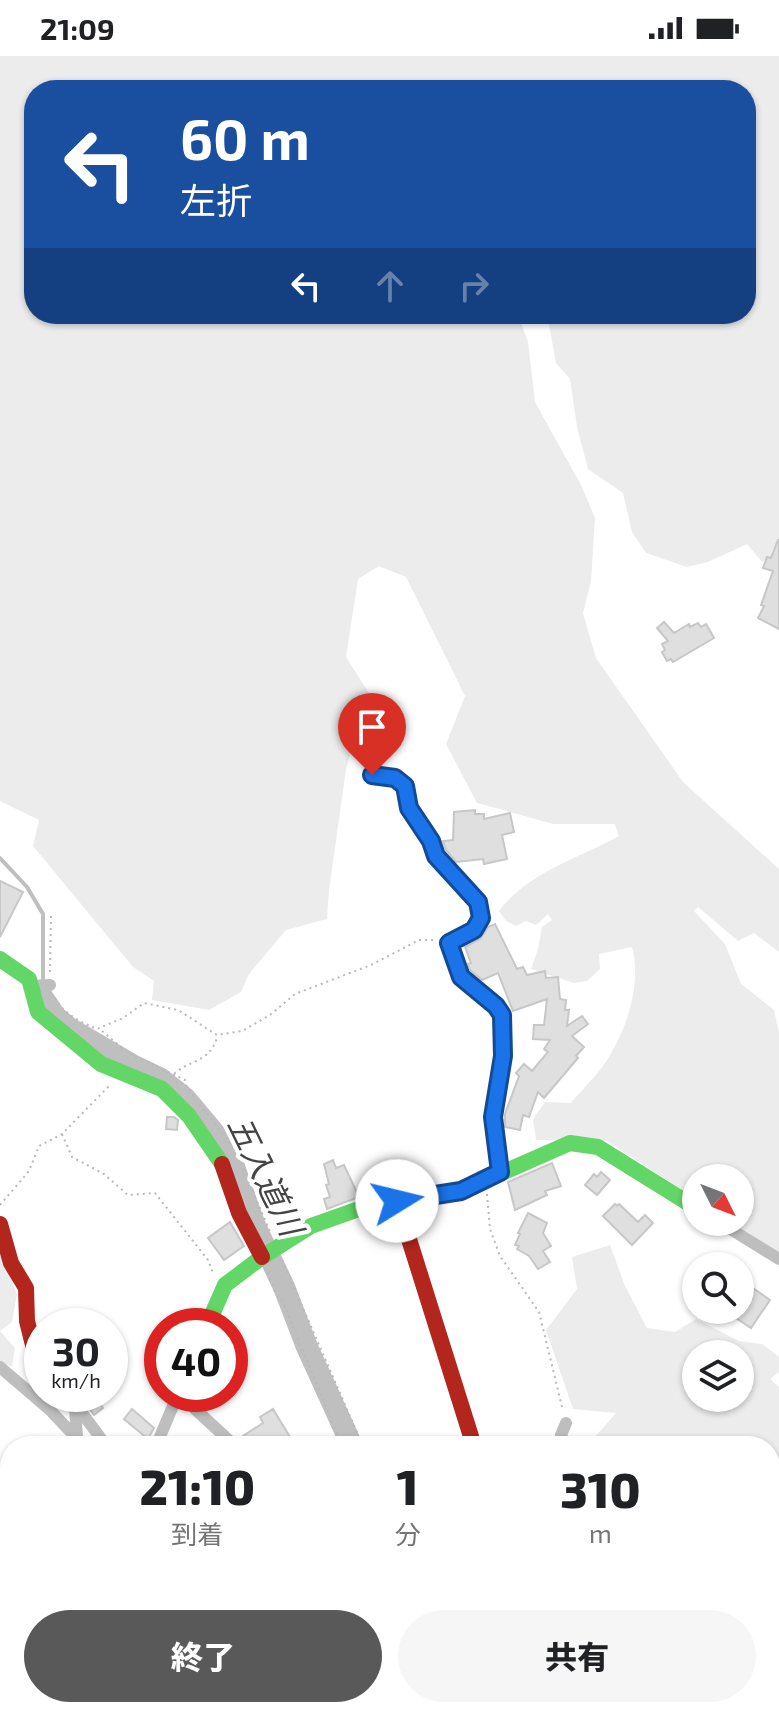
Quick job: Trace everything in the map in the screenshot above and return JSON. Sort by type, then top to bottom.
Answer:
[{"type":"street","points":[[372,775],[395,778],[405,786],[409,808],[431,841],[436,856],[478,902],[481,918],[474,930],[449,943],[461,977],[496,1006],[502,1015],[503,1056],[493,1117],[492,1176]]},
{"type":"street","points":[[0,959],[29,979],[38,1012],[101,1064],[162,1089],[189,1116],[224,1168],[239,1213],[262,1257]]},
{"type":"street","points":[[31,986],[50,985]]},
{"type":"street","points":[[215,1308],[225,1285],[311,1226],[370,1205],[461,1191],[570,1143],[598,1147],[682,1199]]},
{"type":"street","points":[[397,1201],[471,1436]]},
{"type":"street","points":[[0,1224],[11,1263],[26,1288],[27,1308]]},
{"type":"street","points":[[742,1236],[779,1259]]},
{"type":"street","points":[[0,1367],[75,1436]]},
{"type":"street","points":[[76,1412],[79,1436]]},
{"type":"street","points":[[81,1412],[99,1436]]},
{"type":"street","points":[[160,1436],[170,1412]]},
{"type":"street","points":[[198,1412],[224,1436]]},
{"type":"street","points":[[561,1436],[566,1423]]},
{"type":"path","points":[[51,915],[50,985],[56,1003],[76,1020],[97,1029],[123,1018],[144,1003],[178,1010],[217,1035],[242,1031],[270,1015],[295,994],[371,965],[419,940],[449,943]]},
{"type":"path","points":[[172,1074],[205,1058],[217,1041],[217,1035]]},
{"type":"path","points":[[0,1205],[29,1171],[39,1146],[62,1134],[121,1073]]},
{"type":"path","points":[[62,1134],[72,1157],[104,1174],[128,1195],[155,1193],[208,1260],[217,1282],[225,1285]]},
{"type":"path","points":[[492,1176],[490,1229],[500,1256],[539,1312],[566,1423]]},
{"type":"path","points":[[277,1247],[359,1436]]},
{"type":"path","points":[[262,1257],[338,1436]]},
{"type":"shaded area","points":[[0,56],[779,56],[779,558],[771,556],[762,562],[747,544],[708,562],[687,567],[646,553],[632,532],[623,493],[588,469],[577,427],[570,379],[556,363],[549,324],[756,324],[756,80],[24,80],[24,324],[522,324],[528,342],[535,402],[582,487],[595,518],[591,581],[583,613],[596,658],[683,782],[779,869],[779,952],[754,933],[738,941],[698,907],[694,911],[725,944],[741,984],[774,1010],[779,1032],[779,1253],[753,1236],[754,1164],[682,1164],[682,1190],[607,1141],[536,1140],[533,1119],[545,1102],[571,1103],[599,1072],[614,1048],[631,1005],[635,961],[632,947],[599,954],[600,969],[587,981],[574,983],[531,969],[542,927],[552,920],[548,914],[536,925],[526,921],[516,926],[506,921],[499,911],[539,876],[619,836],[615,824],[553,824],[477,803],[446,744],[465,696],[406,577],[379,566],[358,579],[346,657],[369,693],[346,769],[327,919],[286,930],[249,974],[241,992],[209,1010],[152,1000],[154,981],[133,967],[33,846],[39,820],[0,801]]},
{"type":"shaded area","points":[[610,1245],[625,1286],[647,1328],[675,1332],[688,1324],[706,1324],[737,1340],[682,1340],[682,1412],[754,1412],[754,1343],[762,1344],[779,1357],[779,1372],[770,1379],[779,1387],[779,1436],[596,1436],[616,1413],[573,1409],[546,1330],[577,1289],[572,1257]]},
{"type":"shaded area","points":[[0,1253],[17,1294],[12,1322],[0,1331]]},
{"type":"shaded area","points":[[0,1331],[15,1348],[12,1367],[0,1362]]},
{"type":"building","points":[[778,540],[779,629],[758,618],[773,571],[763,568]]},
{"type":"building","points":[[664,622],[674,633],[689,624],[690,627],[698,623],[701,627],[706,624],[714,638],[673,662],[671,659],[667,661],[662,644],[668,641],[657,628]]},
{"type":"building","points":[[475,810],[475,814],[484,814],[484,819],[510,813],[514,832],[502,835],[507,859],[484,864],[483,859],[456,862],[446,850],[443,841],[453,840],[454,812]]},
{"type":"building","points":[[0,881],[23,892],[0,937]]},
{"type":"building","points":[[495,924],[517,969],[523,967],[527,975],[545,971],[546,978],[558,977],[560,999],[566,1000],[565,1010],[569,1010],[567,1026],[582,1016],[588,1024],[572,1036],[584,1047],[576,1056],[578,1058],[544,1098],[538,1092],[529,1117],[523,1115],[520,1130],[505,1127],[505,1114],[519,1076],[516,1073],[524,1064],[532,1071],[548,1052],[544,1049],[550,1040],[533,1039],[534,1025],[544,1025],[547,999],[513,1011],[498,973],[482,980],[470,970],[468,964],[471,963],[465,947],[480,939],[488,927]]},
{"type":"building","points":[[167,1117],[178,1120],[177,1130],[166,1129]]},
{"type":"building","points":[[333,1160],[336,1168],[344,1165],[359,1197],[327,1209],[324,1199],[330,1197],[324,1164]]},
{"type":"building","points":[[552,1163],[561,1186],[545,1191],[547,1195],[515,1210],[508,1182]]},
{"type":"building","points":[[601,1172],[610,1180],[597,1195],[585,1185],[594,1174],[597,1177]]},
{"type":"building","points":[[619,1204],[638,1222],[645,1215],[653,1223],[632,1245],[603,1216]]},
{"type":"building","points":[[528,1213],[547,1223],[543,1233],[551,1246],[543,1251],[550,1262],[538,1269],[529,1256],[515,1245]]},
{"type":"building","points":[[230,1222],[244,1246],[224,1260],[208,1238]]},
{"type":"building","points":[[754,1289],[770,1300],[754,1324]]},
{"type":"building","points":[[132,1409],[154,1428],[150,1436],[144,1436],[124,1419]]},
{"type":"building","points":[[273,1409],[289,1436],[243,1436],[263,1423],[260,1417]]},
{"type":"waterway","points":[[0,858],[27,887],[43,914],[43,998]]},
{"type":"waterway","name":"五入道川","points":[[43,998],[55,1016],[69,1028],[161,1079],[185,1098],[216,1135],[233,1164],[255,1226],[347,1436]]},
{"type":"traffic: fast","points":[[372,775],[395,778],[405,786],[409,808],[431,841],[436,856],[478,902],[481,918],[474,930],[449,943],[461,977],[496,1006],[502,1015],[503,1056],[493,1117],[500,1172]]},
{"type":"traffic: fast","points":[[0,959],[29,979],[38,1012],[101,1064],[162,1089],[189,1116],[222,1164]]},
{"type":"traffic: fast","points":[[215,1308],[225,1285],[311,1226],[370,1205],[461,1191],[570,1143],[598,1147],[682,1199]]},
{"type":"traffic: jam","points":[[222,1164],[239,1213],[262,1257]]},
{"type":"traffic: jam","points":[[397,1201],[471,1436]]},
{"type":"traffic: jam","points":[[0,1224],[11,1263],[26,1288],[27,1308]]},
{"type":"route","points":[[372,775],[395,778],[405,786],[409,808],[431,841],[436,856],[478,902],[481,918],[474,930],[449,943],[461,977],[496,1006],[502,1015],[503,1056],[493,1117],[500,1172],[461,1191],[397,1201]]}]
